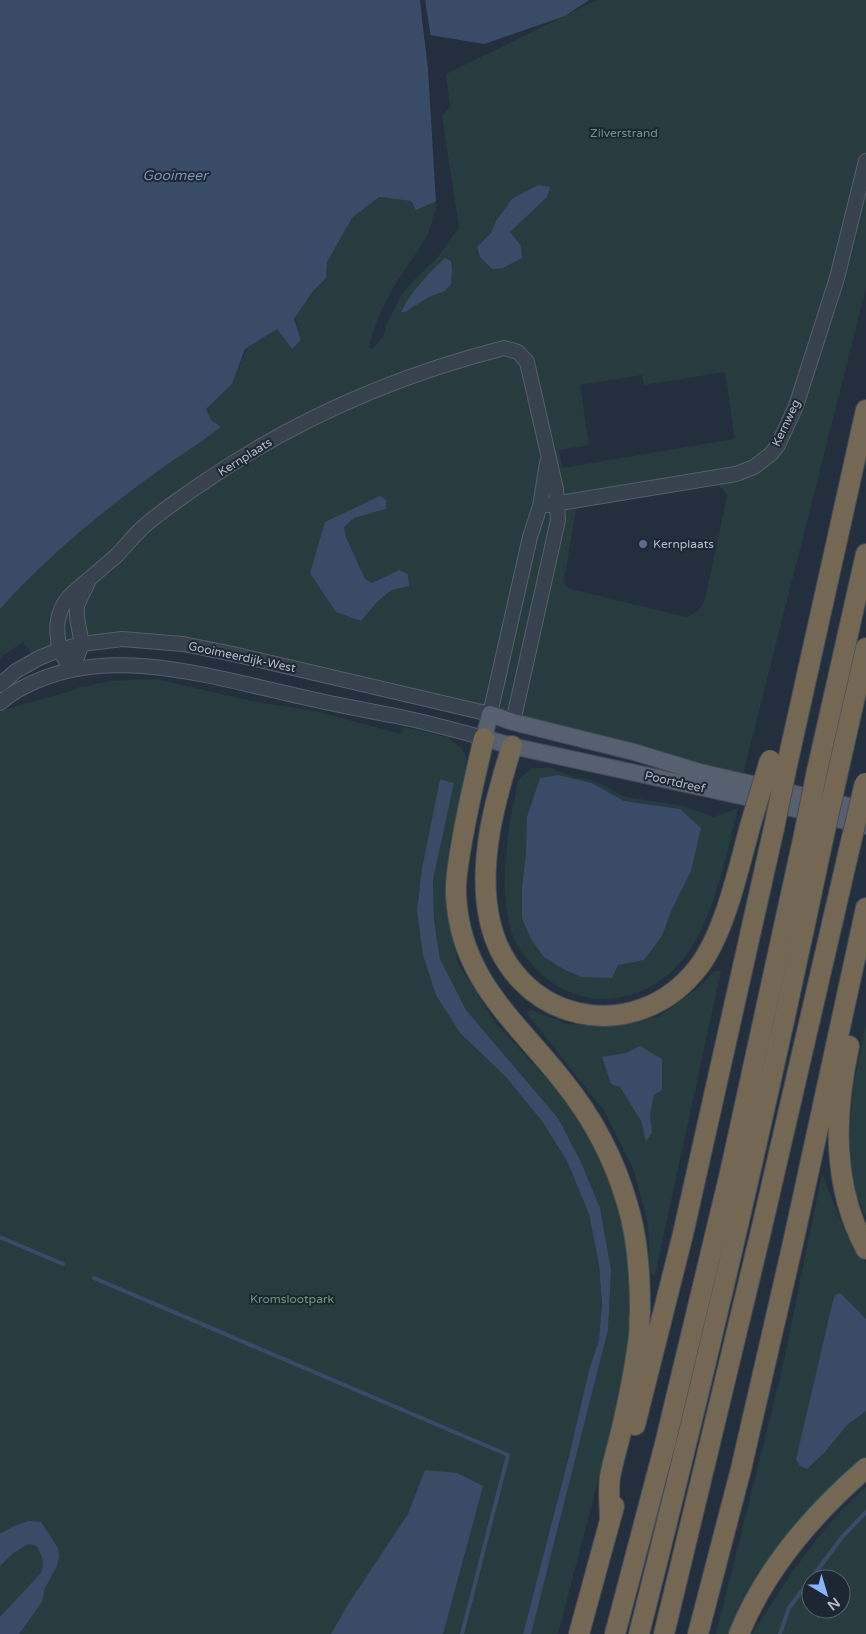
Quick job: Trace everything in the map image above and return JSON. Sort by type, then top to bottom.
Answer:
[{"type":"highway","points":[[512,746],[496,803],[487,856],[486,893],[489,919],[503,955],[523,983],[555,1006],[572,1012],[604,1016],[619,1015],[640,1010],[667,996],[689,978],[709,950],[722,921],[751,822],[797,720],[866,410]]},
{"type":"highway","points":[[616,1634],[665,1444],[730,1172],[866,554]]},
{"type":"highway","points":[[639,1634],[687,1448],[739,1226],[866,648]]},
{"type":"highway","points":[[484,738],[470,798],[455,880],[456,904],[461,933],[469,957],[488,991],[588,1114],[605,1145],[617,1175],[627,1203],[637,1246],[640,1296],[639,1335],[623,1427],[610,1479],[610,1520]]},
{"type":"highway","points":[[578,1634],[610,1520],[683,1234],[774,828],[778,763]]},
{"type":"highway","points":[[664,1634],[761,1232],[865,780]]},
{"type":"highway","points":[[698,1634],[741,1468],[793,1243],[866,908]]},
{"type":"highway","points":[[866,968],[847,1056],[839,1113],[838,1137],[844,1191],[849,1210],[866,1249]]},
{"type":"highway","points":[[739,1634],[760,1592],[782,1560],[822,1511],[845,1486],[866,1468]]},
{"type":"main road","name":"Poortdreef","points":[[490,714],[513,722],[634,752],[700,772],[866,810]]},
{"type":"main road","name":"Kernplaats","points":[[484,738],[490,714]]},
{"type":"main road","name":"Kernplaats","points":[[512,746],[513,722]]},
{"type":"main road","name":"Poortdreef","points":[[484,738],[512,746],[866,826]]},
{"type":"street","name":"Kernweg","points":[[540,506],[557,505],[736,474],[754,467],[771,454],[787,427],[796,406],[837,278],[866,161]]},
{"type":"street","name":"Kernplaats","points":[[72,670],[59,650],[57,626],[60,612],[72,592],[115,557],[141,529],[173,504],[207,480],[272,440],[318,416],[407,377],[504,348],[512,349],[522,355],[527,362],[556,488],[558,520],[513,722]]},
{"type":"street","name":"Kernplaats","points":[[490,714],[526,555],[540,506],[548,457]]},
{"type":"street","name":"Kernplaats","points":[[82,644],[76,611],[79,599],[89,579]]},
{"type":"street","name":"Gooimeerdijk-West","points":[[0,685],[16,671],[39,658],[59,650],[82,644],[122,639],[183,644],[233,654],[490,714]]},
{"type":"street","points":[[72,670],[82,644]]},
{"type":"street","name":"Gooimeerdijk-West","points":[[0,703],[25,686],[46,676],[72,670],[120,665],[173,669],[309,699],[398,716],[484,738]]},
{"type":"green space","name":"Zilverstrand","points":[[597,0],[866,0],[866,288],[743,774],[204,644],[148,637],[34,656],[23,642],[0,658],[0,609],[36,571],[115,503],[157,471],[220,428],[211,420],[206,409],[233,381],[247,348],[277,329],[292,349],[300,338],[295,317],[314,289],[326,278],[327,262],[352,218],[379,197],[411,201],[416,209],[437,201],[429,231],[387,300],[378,319],[369,348],[372,349],[383,337],[387,323],[401,296],[411,283],[437,258],[459,227],[442,116],[450,107],[446,74]],"holes":[[[445,258],[401,312],[410,297]],[[725,372],[735,439],[562,468],[559,450],[589,445],[580,385],[642,375],[644,385]],[[716,485],[723,489],[727,496],[705,599],[700,608],[695,613],[686,617],[570,589],[566,586],[564,581],[576,508]],[[386,509],[354,518],[344,527],[346,537],[365,579],[372,583],[399,570],[408,586],[392,590],[379,600],[361,621],[325,522]]]},
{"type":"green space","name":"Kromslootpark","points":[[156,679],[256,702],[315,711],[401,734],[404,727],[447,737],[461,748],[467,758],[450,842],[446,873],[446,905],[458,963],[493,1020],[558,1091],[594,1140],[618,1197],[631,1265],[630,1337],[618,1404],[558,1634],[531,1634],[608,1330],[611,1270],[600,1208],[581,1162],[558,1118],[466,1010],[440,959],[434,920],[433,880],[454,783],[440,779],[422,868],[417,910],[460,1033],[506,1077],[542,1121],[567,1161],[589,1214],[599,1265],[602,1303],[599,1340],[589,1370],[523,1634],[0,1634],[0,713],[3,710],[74,690],[81,686],[85,687],[108,681]]},
{"type":"green space","points":[[531,768],[550,768],[578,778],[594,781],[626,797],[683,806],[714,817],[738,808],[723,870],[709,913],[700,933],[677,966],[660,981],[641,991],[621,997],[600,999],[580,996],[560,988],[543,975],[518,947],[508,918],[505,865],[509,828],[518,782]],"holes":[[[558,775],[592,783],[624,801],[680,809],[672,909],[662,936],[644,960],[618,965],[522,886],[526,853],[541,778]]]},
{"type":"green space","points":[[714,971],[721,971],[655,1275],[650,1274],[648,1223],[633,1168],[605,1112],[526,1012],[532,1010],[567,1024],[617,1026],[660,1016],[698,988]],"holes":[[[640,1047],[654,1095],[650,1114],[652,1133],[646,1140],[641,1121],[620,1087],[611,1084],[602,1058],[626,1053]]]},
{"type":"green space","points":[[866,1023],[866,1218],[856,1193],[849,1146],[853,1088]]},
{"type":"green space","points":[[822,1174],[846,1234],[866,1263],[866,1319],[836,1295],[796,1459],[807,1469],[825,1452],[847,1425],[866,1411],[866,1457],[733,1634],[716,1634],[782,1370]]},
{"type":"green space","points":[[866,1487],[866,1634],[752,1634],[804,1556],[833,1520]]},
{"type":"water","name":"Gooimeer","points":[[0,0],[420,0],[428,68],[437,201],[416,210],[411,201],[379,197],[352,218],[327,262],[326,278],[313,291],[294,319],[301,340],[292,349],[277,329],[245,349],[232,384],[206,409],[211,420],[221,427],[158,471],[95,519],[36,571],[0,609]]},
{"type":"water","points":[[425,0],[589,0],[565,16],[484,44],[430,35]]},
{"type":"water","points":[[538,185],[550,187],[547,197],[510,232],[521,246],[522,258],[503,268],[492,269],[480,257],[477,247],[491,233],[496,221],[512,199]]},
{"type":"water","points":[[445,258],[451,261],[451,284],[445,291],[429,297],[405,312],[401,312],[415,290]]},
{"type":"water","points":[[380,496],[386,500],[386,509],[354,518],[344,527],[346,537],[365,579],[372,583],[399,570],[408,574],[409,586],[392,590],[379,600],[361,621],[336,612],[310,573],[325,522]]},
{"type":"water","points":[[558,775],[592,783],[624,801],[680,809],[701,828],[691,871],[672,909],[662,936],[644,960],[618,965],[612,978],[581,977],[544,957],[531,939],[522,918],[522,887],[526,853],[527,817],[540,778]]},
{"type":"water","points":[[440,779],[454,783],[433,880],[434,920],[440,959],[466,1010],[558,1118],[581,1162],[600,1208],[611,1270],[608,1330],[531,1634],[523,1634],[589,1370],[599,1340],[602,1303],[599,1265],[589,1214],[567,1161],[542,1121],[506,1077],[460,1033],[436,995],[423,955],[417,910],[422,868]]},
{"type":"water","points":[[640,1046],[662,1059],[662,1090],[654,1095],[650,1114],[652,1133],[646,1141],[641,1121],[620,1087],[611,1084],[602,1057],[626,1053]]},
{"type":"water","points":[[840,1293],[866,1319],[866,1411],[847,1425],[825,1452],[807,1469],[800,1466],[796,1459],[833,1301],[835,1295]]},
{"type":"water","points":[[425,1470],[457,1473],[483,1486],[443,1634],[331,1634],[347,1606],[408,1514]]},
{"type":"water","points":[[29,1521],[41,1522],[58,1548],[57,1566],[45,1588],[42,1602],[19,1634],[0,1634],[0,1617],[41,1573],[43,1563],[37,1546],[28,1544],[12,1554],[0,1566],[0,1534],[14,1526]]},
{"type":"pier","points":[[420,0],[425,0],[431,38],[428,36],[423,5],[430,68],[440,201],[436,204],[428,68]]},
{"type":"waterway","points":[[0,1237],[63,1264]]},
{"type":"waterway","points":[[94,1278],[508,1455],[462,1634]]},
{"type":"waterway","points":[[780,1634],[789,1608],[843,1536],[866,1512]]},
{"type":"place","name":"Kernplaats","points":[[643,544]]}]
